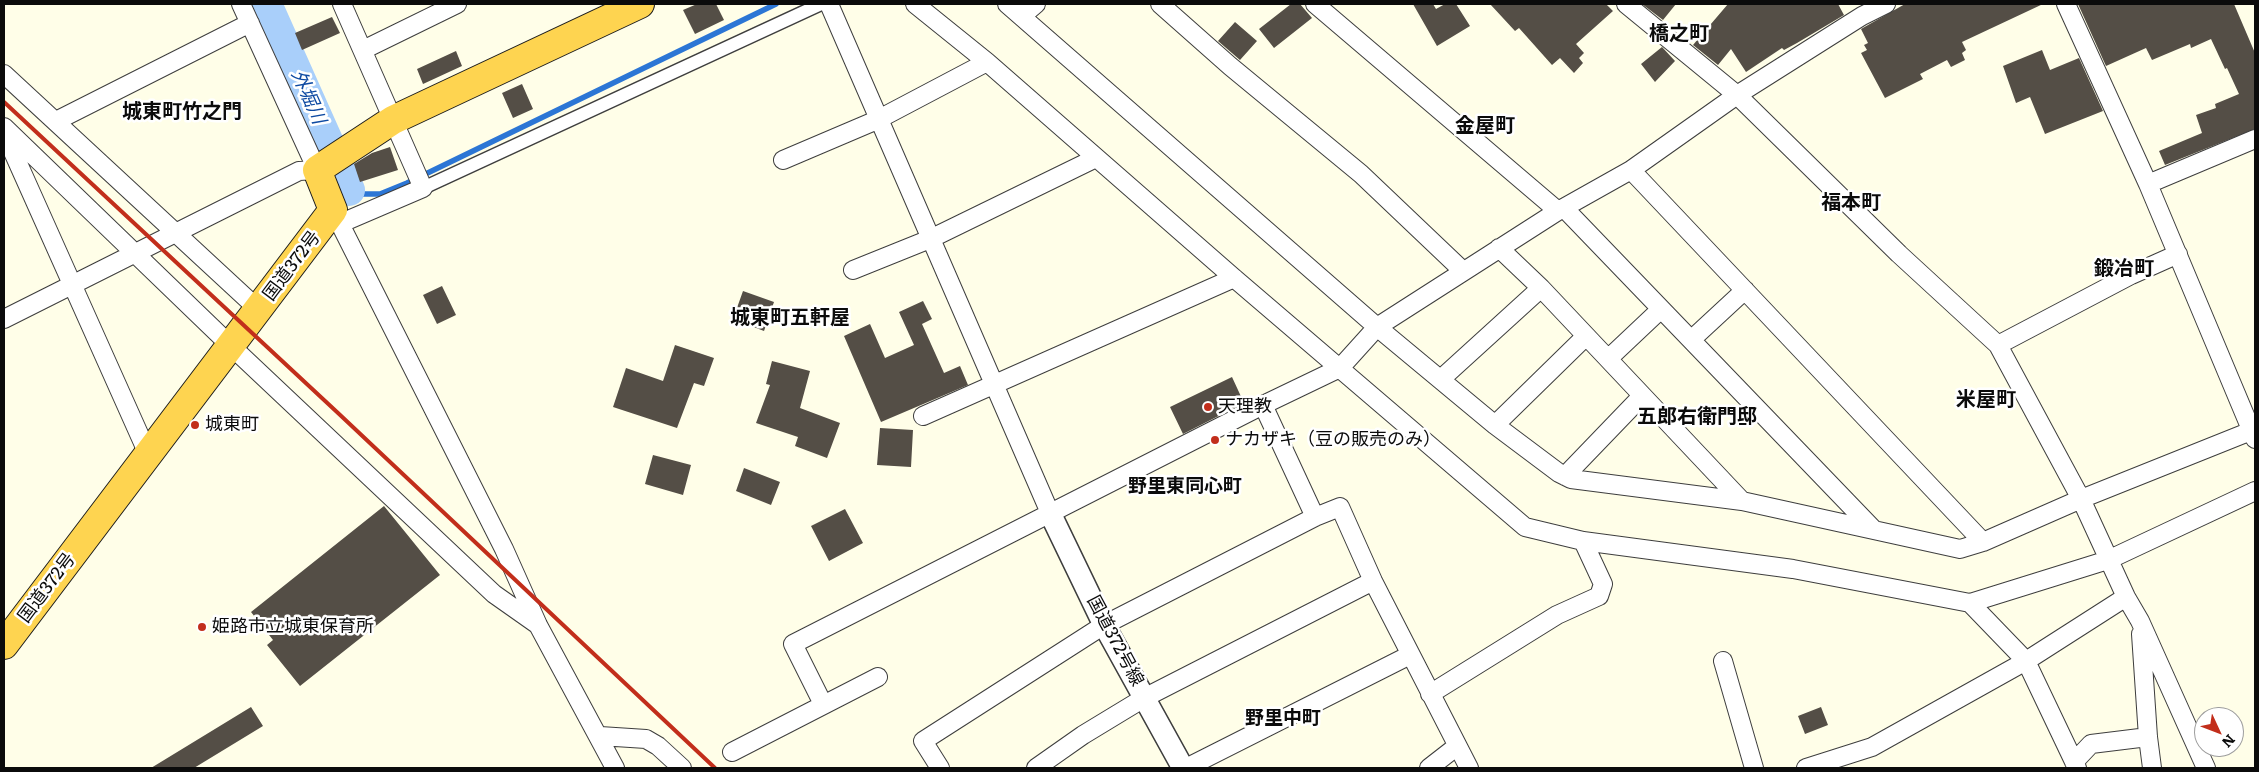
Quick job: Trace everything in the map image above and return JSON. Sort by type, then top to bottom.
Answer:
[{"type":"highway","points":[[336,217],[324,165],[393,120],[602,12],[640,4]]},
{"type":"highway","name":"国道372号","points":[[4,645],[231,346],[336,217]]},
{"type":"street","points":[[4,319],[299,171],[324,165],[241,4]]},
{"type":"street","points":[[342,4],[423,188]]},
{"type":"street","points":[[363,50],[457,4]]},
{"type":"street","points":[[615,768],[600,736],[538,624],[504,549],[336,217],[423,188],[821,4]]},
{"type":"street","points":[[829,4],[1050,513]]},
{"type":"street","points":[[915,4],[987,62],[1234,278],[1525,528],[1583,541],[1793,569],[1970,603],[2108,560],[2255,491]]},
{"type":"street","points":[[1007,4],[1377,327],[1495,425],[1565,476],[1571,479],[1742,501],[1960,549],[1983,542],[2080,499],[2253,435],[2148,184],[2066,4]]},
{"type":"street","points":[[1022,16],[1036,4]]},
{"type":"street","points":[[1160,4],[1230,66],[1361,174],[1463,271]]},
{"type":"street","points":[[1315,4],[1561,209],[1661,309],[1874,530]]},
{"type":"street","points":[[1626,4],[1737,95],[1899,254],[1998,345],[2080,499],[2126,597],[2140,621],[2206,768]]},
{"type":"street","points":[[823,704],[793,644],[1263,405],[1340,368],[1377,327],[1561,209],[1631,170],[1737,95],[1862,16],[1886,4]]},
{"type":"street","points":[[56,121],[250,23]]},
{"type":"street","points":[[783,160],[878,120],[987,62]]},
{"type":"street","points":[[4,74],[259,310]]},
{"type":"street","points":[[4,129],[494,594],[538,624]]},
{"type":"street","points":[[4,129],[148,454]]},
{"type":"street","points":[[2148,184],[2255,139]]},
{"type":"street","points":[[853,270],[930,239],[1096,158]]},
{"type":"street","points":[[1631,170],[1983,542]]},
{"type":"street","points":[[1499,248],[1540,288],[1742,501]]},
{"type":"street","points":[[1998,345],[2131,275],[2178,254]]},
{"type":"street","points":[[923,416],[1234,278]]},
{"type":"street","points":[[1441,379],[1540,288]]},
{"type":"street","points":[[1691,340],[1745,290]]},
{"type":"street","points":[[1608,359],[1661,309]]},
{"type":"street","points":[[1495,425],[1586,336]]},
{"type":"street","points":[[1565,476],[1642,396]]},
{"type":"street","points":[[1263,405],[1315,517]]},
{"type":"street","points":[[940,768],[924,741],[1104,625],[1315,517],[1340,507],[1373,582],[1456,747],[1469,768]]},
{"type":"street","name":"国道372号線","points":[[1050,513],[1104,625],[1184,768]]},
{"type":"street","points":[[1430,694],[1557,615],[1600,596],[1603,584],[1583,541]]},
{"type":"street","points":[[1036,768],[1083,735],[1144,698],[1373,582]]},
{"type":"street","points":[[1806,768],[1872,747],[2026,661],[2126,597]]},
{"type":"street","points":[[1970,603],[2026,661],[2075,765],[2091,744],[2148,737]]},
{"type":"street","points":[[2140,621],[2152,768]]},
{"type":"street","points":[[1184,768],[1410,655]]},
{"type":"street","points":[[1723,661],[1754,768]]},
{"type":"street","points":[[732,752],[878,677]]},
{"type":"street","points":[[600,736],[646,739],[658,746],[682,768]]},
{"type":"street","points":[[1429,768],[1456,747]]},
{"type":"building","points":[[697,4],[716,4],[724,20],[695,34],[683,10]]},
{"type":"building","points":[[1291,4],[1300,4],[1312,18],[1274,48],[1259,29]]},
{"type":"building","points":[[1413,4],[1433,4],[1436,9],[1445,4],[1456,4],[1470,26],[1437,46]]},
{"type":"building","points":[[1490,4],[1606,4],[1613,11],[1576,44],[1584,53],[1579,58],[1583,63],[1574,73],[1560,58],[1552,65],[1519,28],[1515,31]]},
{"type":"building","points":[[1642,4],[1676,4],[1663,20]]},
{"type":"building","points":[[1728,4],[1838,4],[1844,15],[1784,50],[1782,48],[1746,72],[1731,49],[1718,65],[1693,45]]},
{"type":"building","points":[[1905,4],[2043,4],[1962,42],[1966,50],[1962,53],[1965,60],[1951,67],[1947,60],[1920,74],[1923,79],[1885,98],[1861,53],[1867,50],[1864,45],[1868,43],[1861,29]]},
{"type":"building","points":[[2078,4],[2234,4],[2255,53],[2255,129],[2165,165],[2159,151],[2202,133],[2196,115],[2216,108],[2215,104],[2239,94],[2227,68],[2225,69],[2211,39],[2191,48],[2190,44],[2152,60],[2146,48],[2106,66]]},
{"type":"building","points":[[332,17],[340,33],[302,50],[295,33]]},
{"type":"building","points":[[1235,22],[1257,41],[1240,60],[1218,41]]},
{"type":"building","points":[[1662,47],[1675,61],[1655,82],[1641,64]]},
{"type":"building","points":[[2042,50],[2050,70],[2079,58],[2103,111],[2045,134],[2030,97],[2016,103],[2003,66]]},
{"type":"building","points":[[456,51],[462,66],[423,84],[417,69]]},
{"type":"building","points":[[522,84],[533,109],[513,118],[502,93]]},
{"type":"building","points":[[390,147],[398,170],[360,182],[354,164],[372,153]]},
{"type":"building","points":[[442,286],[456,315],[437,324],[423,295]]},
{"type":"building","points":[[743,291],[774,302],[764,331],[733,319]]},
{"type":"building","points":[[923,301],[932,319],[922,324],[944,373],[960,366],[968,385],[881,422],[844,336],[870,324],[885,358],[914,345],[899,312]]},
{"type":"building","points":[[675,345],[714,358],[704,386],[694,383],[677,428],[613,407],[626,368],[663,381]]},
{"type":"building","points":[[772,361],[810,371],[800,408],[840,423],[827,458],[795,446],[798,437],[756,423],[770,385],[766,384]]},
{"type":"building","name":"天理教","points":[[1232,377],[1244,403],[1183,434],[1170,407]]},
{"type":"building","points":[[880,428],[913,430],[911,467],[877,465]]},
{"type":"building","points":[[653,455],[691,465],[683,495],[645,484]]},
{"type":"building","points":[[744,468],[780,482],[771,505],[736,491]]},
{"type":"building","points":[[384,506],[440,575],[300,686],[267,645],[273,640],[251,612]]},
{"type":"building","points":[[845,509],[863,543],[829,561],[811,526]]},
{"type":"building","points":[[251,707],[263,726],[194,768],[151,768]]},
{"type":"building","points":[[1821,707],[1828,725],[1805,734],[1798,716]]},
{"type":"waterway","name":"外堀川","points":[[266,4],[349,190]]},
{"type":"waterway","points":[[349,190],[362,194],[380,194],[407,183],[776,4]]},
{"type":"railway","points":[[4,102],[715,768]]},
{"type":"place","name":"天理教","points":[[1208,407]]},
{"type":"place","name":"城東町","points":[[195,425]]},
{"type":"place","name":"ナカザキ（豆の販売のみ）","points":[[1215,440]]},
{"type":"place","name":"姫路市立城東保育所","points":[[202,627]]},
{"type":"district","name":"橋之町","points":[[1679,34]]},
{"type":"district","name":"城東町竹之門","points":[[182,112]]},
{"type":"district","name":"金屋町","points":[[1485,126]]},
{"type":"district","name":"福本町","points":[[1851,203]]},
{"type":"district","name":"鍛冶町","points":[[2124,269]]},
{"type":"district","name":"城東町五軒屋","points":[[790,318]]},
{"type":"district","name":"米屋町","points":[[1986,400]]},
{"type":"district","name":"五郎右衛門邸","points":[[1697,417]]},
{"type":"district","name":"野里東同心町","points":[[1185,486]]},
{"type":"district","name":"野里中町","points":[[1283,718]]}]
